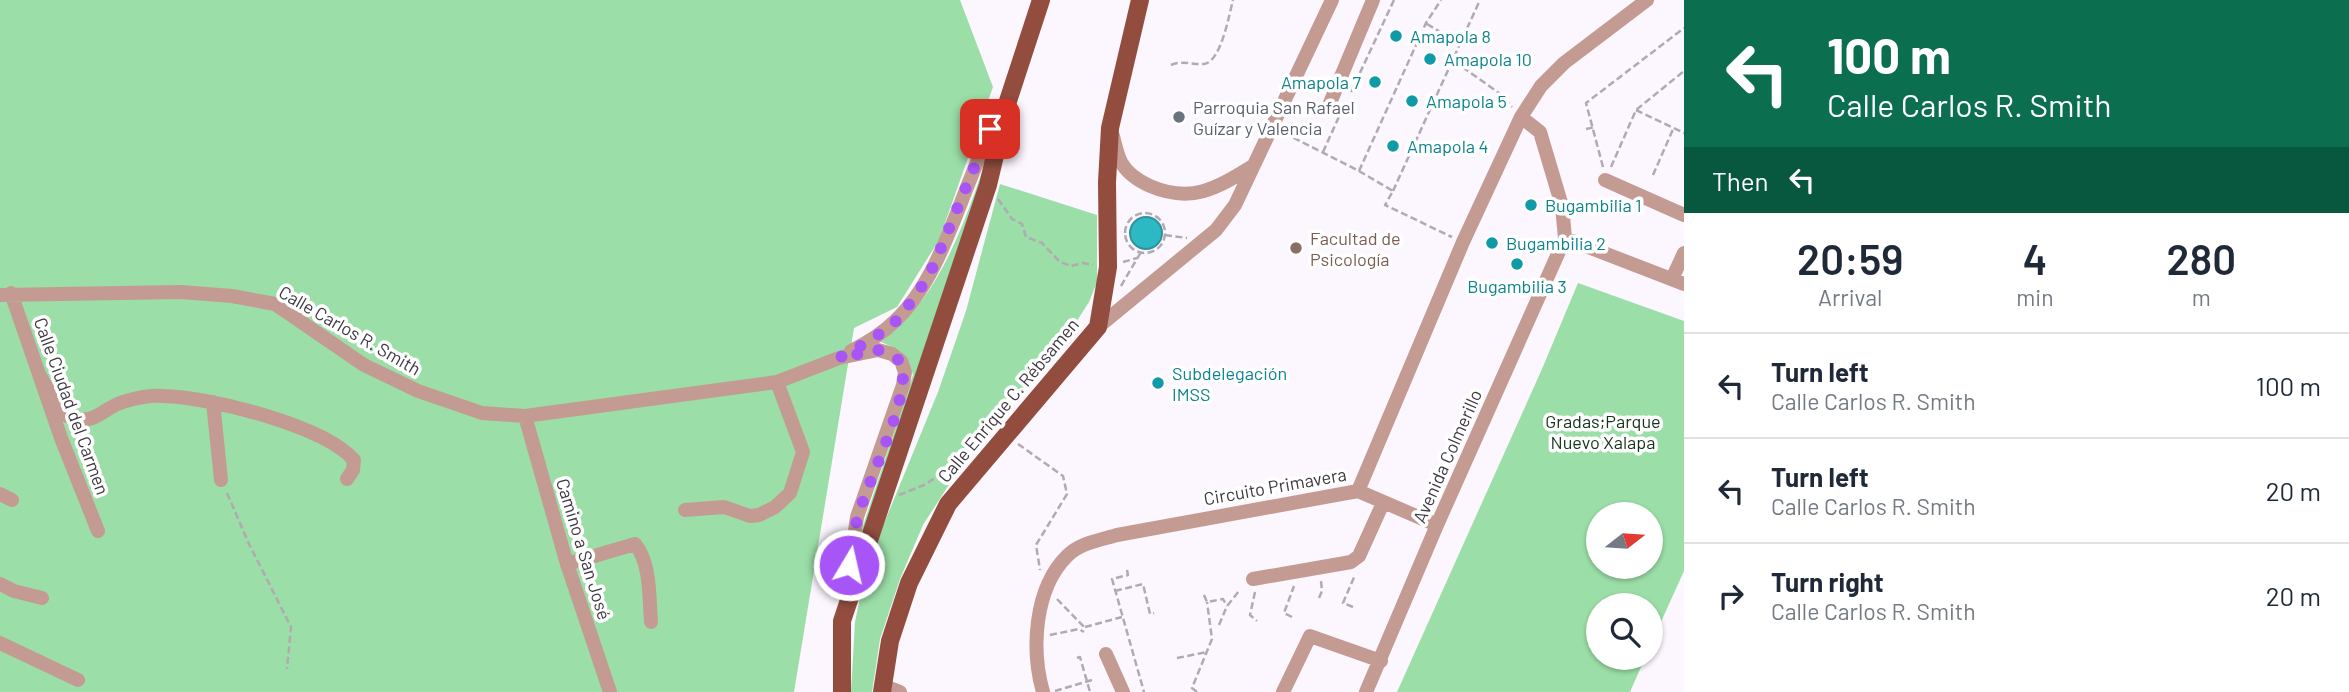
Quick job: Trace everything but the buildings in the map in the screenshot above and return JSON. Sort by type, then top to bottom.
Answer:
[{"type":"main road","points":[[842,692],[842,621],[988,185],[1008,101],[1041,0]]},
{"type":"main road","name":"Calle Enrique C. Rébsamen","points":[[882,688],[890,641],[909,583],[948,504],[1098,327],[1108,267],[1107,182],[1110,128],[1114,100],[1140,0]]},
{"type":"street","points":[[1098,327],[1216,230],[1235,205],[1332,0]]},
{"type":"street","points":[[1330,103],[1373,0]]},
{"type":"street","name":"Circuito Primavera","points":[[1043,692],[1038,674],[1035,639],[1054,572],[1068,555],[1090,542],[1175,523],[1358,491],[1463,242],[1521,117],[1541,86],[1564,63],[1647,0]]},
{"type":"street","name":"Calle Carlos R. Smith","points":[[6,294],[181,292],[232,296],[275,304],[364,365],[418,391],[482,413],[525,416],[776,382],[839,358],[873,339],[896,321],[918,293],[934,265],[990,129],[1008,101]]},
{"type":"street","points":[[1521,117],[1539,132],[1562,206],[1565,238],[1678,281],[1684,253]]},
{"type":"street","points":[[1110,128],[1121,162],[1129,173],[1140,182],[1164,192],[1191,195],[1221,186],[1253,166]]},
{"type":"street","points":[[1605,180],[1684,215]]},
{"type":"street","name":"Avenida Colmerillo","points":[[1366,692],[1565,238]]},
{"type":"street","name":"Calle Ciudad del Carmen","points":[[6,294],[98,531]]},
{"type":"street","name":"Calle Carlos R. Smith","points":[[839,358],[878,350],[901,361],[905,372],[891,423],[857,517],[842,621]]},
{"type":"street","points":[[40,376],[60,410],[69,417],[91,420],[123,401],[160,395],[213,402],[295,425],[346,452],[354,460],[354,470],[346,479]]},
{"type":"street","points":[[685,510],[724,507],[750,516],[759,515],[775,507],[790,493],[803,452],[776,382]]},
{"type":"street","points":[[213,402],[222,480]]},
{"type":"street","name":"Camino a San José","points":[[525,416],[566,564],[610,692]]},
{"type":"street","points":[[1358,491],[1437,525]]},
{"type":"street","points":[[1253,579],[1351,562],[1359,556],[1383,503]]},
{"type":"street","points":[[566,564],[635,544],[640,551],[646,576],[652,622]]},
{"type":"street","points":[[0,584],[13,591],[42,598]]},
{"type":"street","points":[[1283,692],[1310,636],[1381,661]]},
{"type":"street","points":[[0,643],[78,680]]},
{"type":"street","points":[[1106,654],[1123,692]]},
{"type":"street","points":[[882,688],[900,692]]},
{"type":"path","points":[[1171,65],[1178,62],[1205,64],[1212,61],[1233,0]]},
{"type":"path","points":[[1323,152],[1394,0]]},
{"type":"path","points":[[1359,171],[1426,23],[1441,0]]},
{"type":"path","points":[[1463,242],[1385,205],[1480,0]]},
{"type":"path","points":[[1426,23],[1460,44]]},
{"type":"path","points":[[1605,180],[1595,127],[1586,103],[1684,28]]},
{"type":"path","points":[[1453,60],[1499,93],[1521,117]]},
{"type":"path","points":[[1605,180],[1636,110],[1684,71]]},
{"type":"path","points":[[1636,110],[1684,132]]},
{"type":"path","points":[[1586,129],[1595,127]]},
{"type":"path","points":[[1653,175],[1674,127]]},
{"type":"path","points":[[1271,128],[1323,152],[1393,191]]},
{"type":"path","points":[[988,185],[1012,219],[1022,224],[1026,237],[1041,243],[1060,262],[1071,266],[1083,263],[1108,267]]},
{"type":"path","points":[[1151,213],[1157,216],[1165,228],[1163,242],[1153,251],[1141,253],[1134,250],[1126,238],[1127,224],[1137,214],[1151,213]]},
{"type":"path","points":[[1007,435],[1063,477],[1067,494],[1036,545],[1040,576],[1048,589],[1085,629]]},
{"type":"path","points":[[896,497],[924,485],[968,458]]},
{"type":"path","points":[[222,480],[249,544],[291,627],[287,669]]},
{"type":"path","points":[[1351,562],[1355,575],[1343,603],[1353,607]]},
{"type":"path","points":[[1318,567],[1322,591],[1319,598]]},
{"type":"path","points":[[1127,570],[1128,575],[1112,579],[1144,692]]},
{"type":"path","points":[[1291,572],[1294,587],[1283,613],[1292,617]]},
{"type":"path","points":[[1253,579],[1255,595],[1250,615],[1257,621]]},
{"type":"path","points":[[1115,591],[1143,584],[1150,614],[1154,613]]},
{"type":"path","points":[[1219,625],[1227,606],[1239,591]]},
{"type":"path","points":[[1197,692],[1192,688],[1212,639],[1204,595]]},
{"type":"path","points":[[1207,601],[1223,599],[1227,606]]},
{"type":"path","points":[[1035,639],[1085,629],[1123,617]]},
{"type":"path","points":[[1177,658],[1208,652]]},
{"type":"path","points":[[1077,657],[1080,657],[1090,692]]},
{"type":"path","points":[[1051,692],[1092,680]]},
{"type":"green space","points":[[0,0],[960,0],[993,87],[939,240],[897,307],[854,328],[794,692],[0,692]]},
{"type":"green space","points":[[997,129],[855,576],[863,526],[913,375],[902,354],[881,342],[923,299],[947,260],[966,217]]},
{"type":"green space","points":[[1000,184],[1097,215],[1097,282],[1089,302],[1073,327],[950,483],[923,525],[900,579],[880,639],[872,692],[851,692],[855,622],[867,565],[938,392],[966,311]]},
{"type":"green space","name":"Gradas;Parque Nuevo Xalapa","points":[[1578,283],[1684,321],[1684,571],[1663,617],[1663,593],[1586,593],[1586,670],[1640,670],[1630,692],[1397,692]]},
{"type":"water","points":[[1146,217],[1157,222],[1162,233],[1157,244],[1146,249],[1135,244],[1130,233],[1135,222]]},
{"type":"place","name":"Amapola 8","points":[[1396,36]]},
{"type":"place","name":"Amapola 10","points":[[1430,59]]},
{"type":"place","name":"Amapola 7","points":[[1375,82]]},
{"type":"place","name":"Amapola 5","points":[[1412,101]]},
{"type":"place","name":"Parroquia San Rafael Guízar y Valencia","points":[[1179,117]]},
{"type":"place","name":"Amapola 4","points":[[1393,146]]},
{"type":"place","name":"Bugambilia 1","points":[[1531,205]]},
{"type":"place","name":"Bugambilia 2","points":[[1492,243]]},
{"type":"place","name":"Facultad de Psicología","points":[[1296,248]]},
{"type":"place","name":"Bugambilia 3","points":[[1517,264]]},
{"type":"place","name":"Subdelegación IMSS","points":[[1158,383]]},
{"type":"route","points":[[849,565],[857,517],[891,423],[905,372],[901,361],[878,350],[839,358],[873,339],[896,321],[918,293],[934,265],[990,129]]}]
